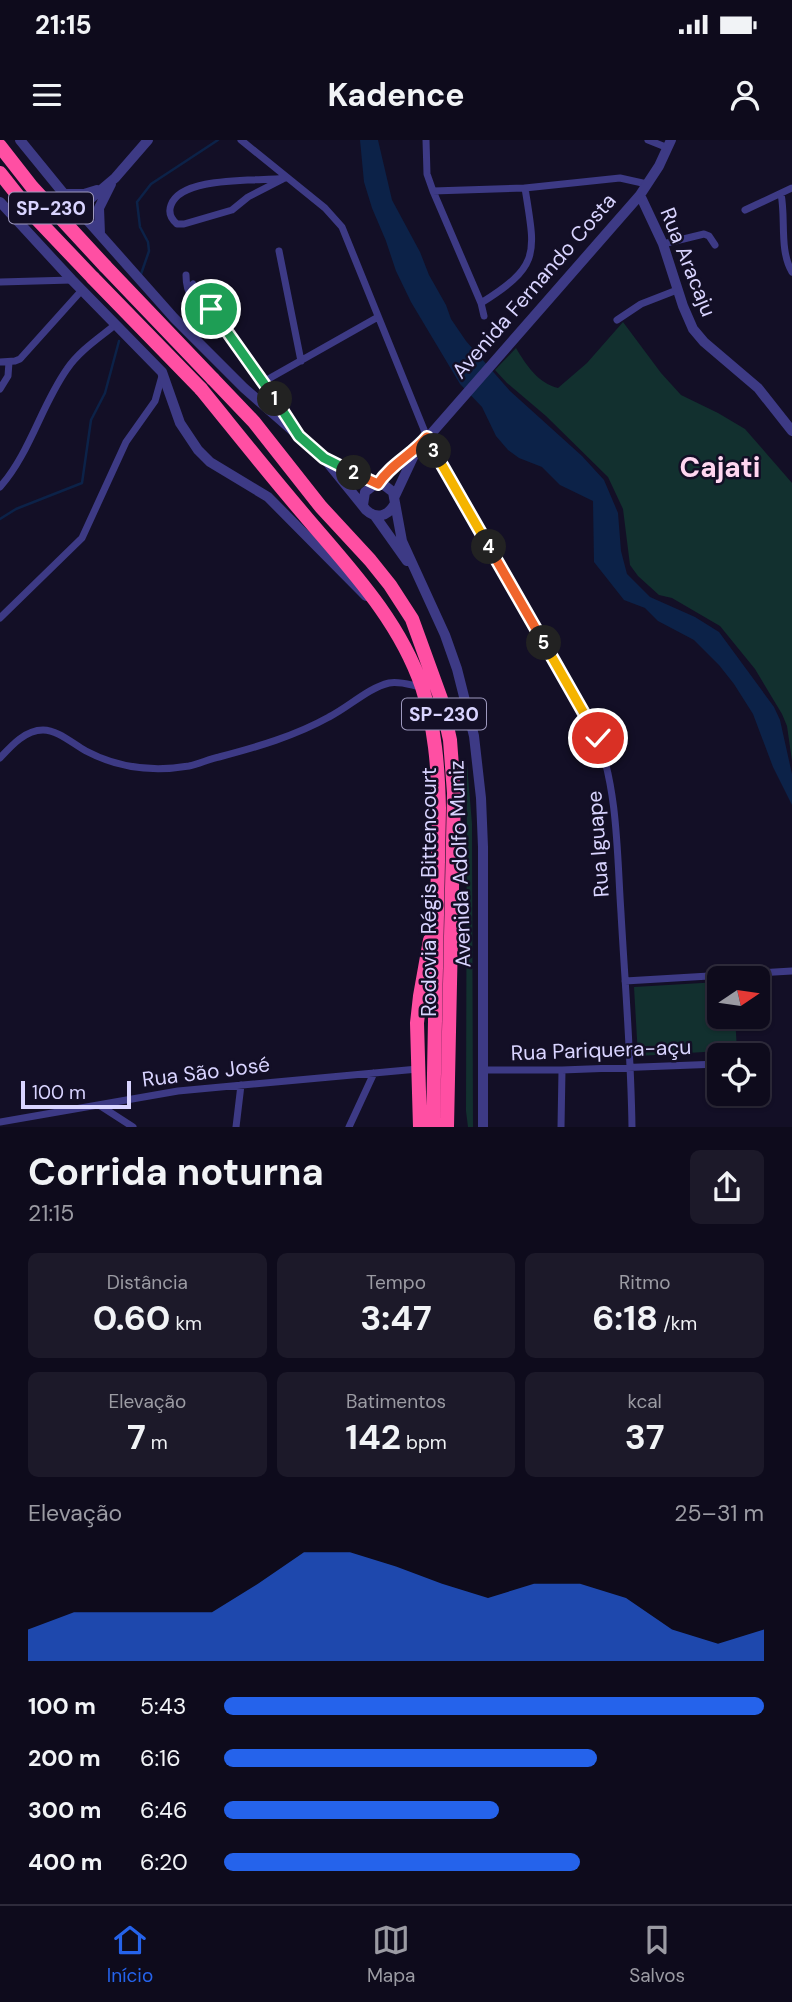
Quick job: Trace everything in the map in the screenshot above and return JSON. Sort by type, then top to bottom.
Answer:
[{"type":"highway","name":"Rodovia Régis Bittencourt","points":[[0,146],[105,266],[254,422],[321,507],[390,585],[412,619],[438,688],[450,740],[454,793],[447,1127]]},
{"type":"highway","name":"Rodovia Régis Bittencourt","points":[[0,173],[34,216],[201,389],[383,610],[414,665],[430,713],[437,760],[439,808],[433,1127]]},
{"type":"highway","points":[[420,1127],[417,1023],[437,898]]},
{"type":"street","points":[[20,140],[80,213],[174,318],[235,379],[324,458],[352,496],[374,516],[414,570]]},
{"type":"street","points":[[80,213],[89,200],[115,178],[148,140]]},
{"type":"street","name":"Rua Iguape","points":[[241,140],[325,208],[342,227],[427,437],[598,738],[610,778],[631,1067],[632,1127]]},
{"type":"street","points":[[426,140],[427,174],[484,316]]},
{"type":"street","points":[[648,140],[670,144]]},
{"type":"street","name":"Avenida Fernando Costa","points":[[394,501],[416,451],[639,195],[670,144]]},
{"type":"street","points":[[433,191],[525,188],[620,177],[647,184]]},
{"type":"street","points":[[100,234],[99,208],[115,178]]},
{"type":"street","points":[[285,178],[226,212],[184,224],[177,224],[170,214],[174,199],[191,187],[219,182],[285,178]]},
{"type":"street","points":[[481,303],[506,288],[532,253],[533,242],[525,188]]},
{"type":"street","points":[[745,210],[792,188]]},
{"type":"street","points":[[64,194],[84,194],[101,189]]},
{"type":"street","points":[[781,194],[785,211],[786,257],[792,272]]},
{"type":"street","name":"Rua Aracaju","points":[[639,195],[663,244],[686,314],[698,335],[758,388],[792,430]]},
{"type":"street","points":[[0,202],[163,372],[180,423],[198,450],[210,462],[268,498],[356,587],[383,610]]},
{"type":"street","points":[[663,244],[704,234],[709,236],[715,245]]},
{"type":"street","points":[[279,251],[301,361]]},
{"type":"street","points":[[186,275],[190,296],[200,306],[211,309]]},
{"type":"street","points":[[0,282],[72,280]]},
{"type":"street","points":[[193,284],[299,436]]},
{"type":"street","points":[[617,320],[641,304],[677,289]]},
{"type":"street","points":[[0,389],[8,376],[4,362],[20,359],[82,290]]},
{"type":"street","points":[[263,382],[378,317]]},
{"type":"street","points":[[141,348],[174,318]]},
{"type":"street","points":[[0,487],[26,447],[65,371],[115,324]]},
{"type":"street","points":[[0,618],[82,538],[117,459],[159,393],[163,372],[196,339]]},
{"type":"street","name":"Avenida Fernando Costa","points":[[376,484],[386,472],[416,451]]},
{"type":"street","points":[[324,458],[389,488],[402,541],[414,570]]},
{"type":"street","points":[[363,505],[365,492],[376,484]]},
{"type":"street","points":[[374,516],[386,514],[394,501]]},
{"type":"street","name":"Avenida Adolfo Muniz","points":[[414,570],[429,596],[457,669],[474,736],[478,767],[483,847],[483,1127]]},
{"type":"street","points":[[0,758],[19,740],[37,731],[47,730],[92,754],[119,764],[154,768],[193,765],[279,740],[329,718],[375,688],[398,682],[422,688]]},
{"type":"street","points":[[625,981],[792,971]]},
{"type":"street","name":"Rua Pariquera-açu","points":[[484,1070],[707,1064]]},
{"type":"street","name":"Rua São José","points":[[0,1122],[178,1091],[419,1069]]},
{"type":"street","points":[[562,1070],[562,1127]]},
{"type":"street","points":[[349,1127],[374,1073]]},
{"type":"street","points":[[236,1127],[241,1085]]},
{"type":"street","points":[[99,1105],[133,1127]]},
{"type":"green space","points":[[623,322],[681,395],[745,429],[792,483],[792,761],[787,726],[755,669],[720,626],[672,598],[659,595],[638,576],[630,565],[623,509],[608,477],[495,370],[516,348],[539,378],[558,388],[587,363]]},
{"type":"green space","points":[[467,764],[472,824],[473,1127],[468,1127],[466,1111]]},
{"type":"green space","points":[[707,983],[707,1029],[736,1029],[737,1043],[707,1043],[707,1052],[638,1056],[634,987]]},
{"type":"water","points":[[360,140],[378,140],[392,200],[451,319],[466,341],[510,391],[582,456],[604,480],[618,513],[621,551],[627,574],[650,597],[695,617],[719,632],[774,707],[780,720],[792,774],[792,805],[773,767],[753,714],[719,665],[694,640],[658,621],[645,608],[624,600],[594,562],[593,501],[560,485],[542,467],[519,458],[508,450],[496,436],[482,407],[460,384],[411,302],[396,271],[364,182]]},
{"type":"waterway","points":[[140,277],[149,251],[148,242],[140,227],[137,202],[151,184],[218,140]]},
{"type":"waterway","points":[[0,519],[16,509],[82,483],[91,420],[105,393],[119,341]]},
{"type":"district","name":"Cajati","points":[[720,467]]},
{"type":"route","points":[[211,309],[299,436],[324,458],[378,484],[391,467],[416,451],[427,437],[598,738]]}]
